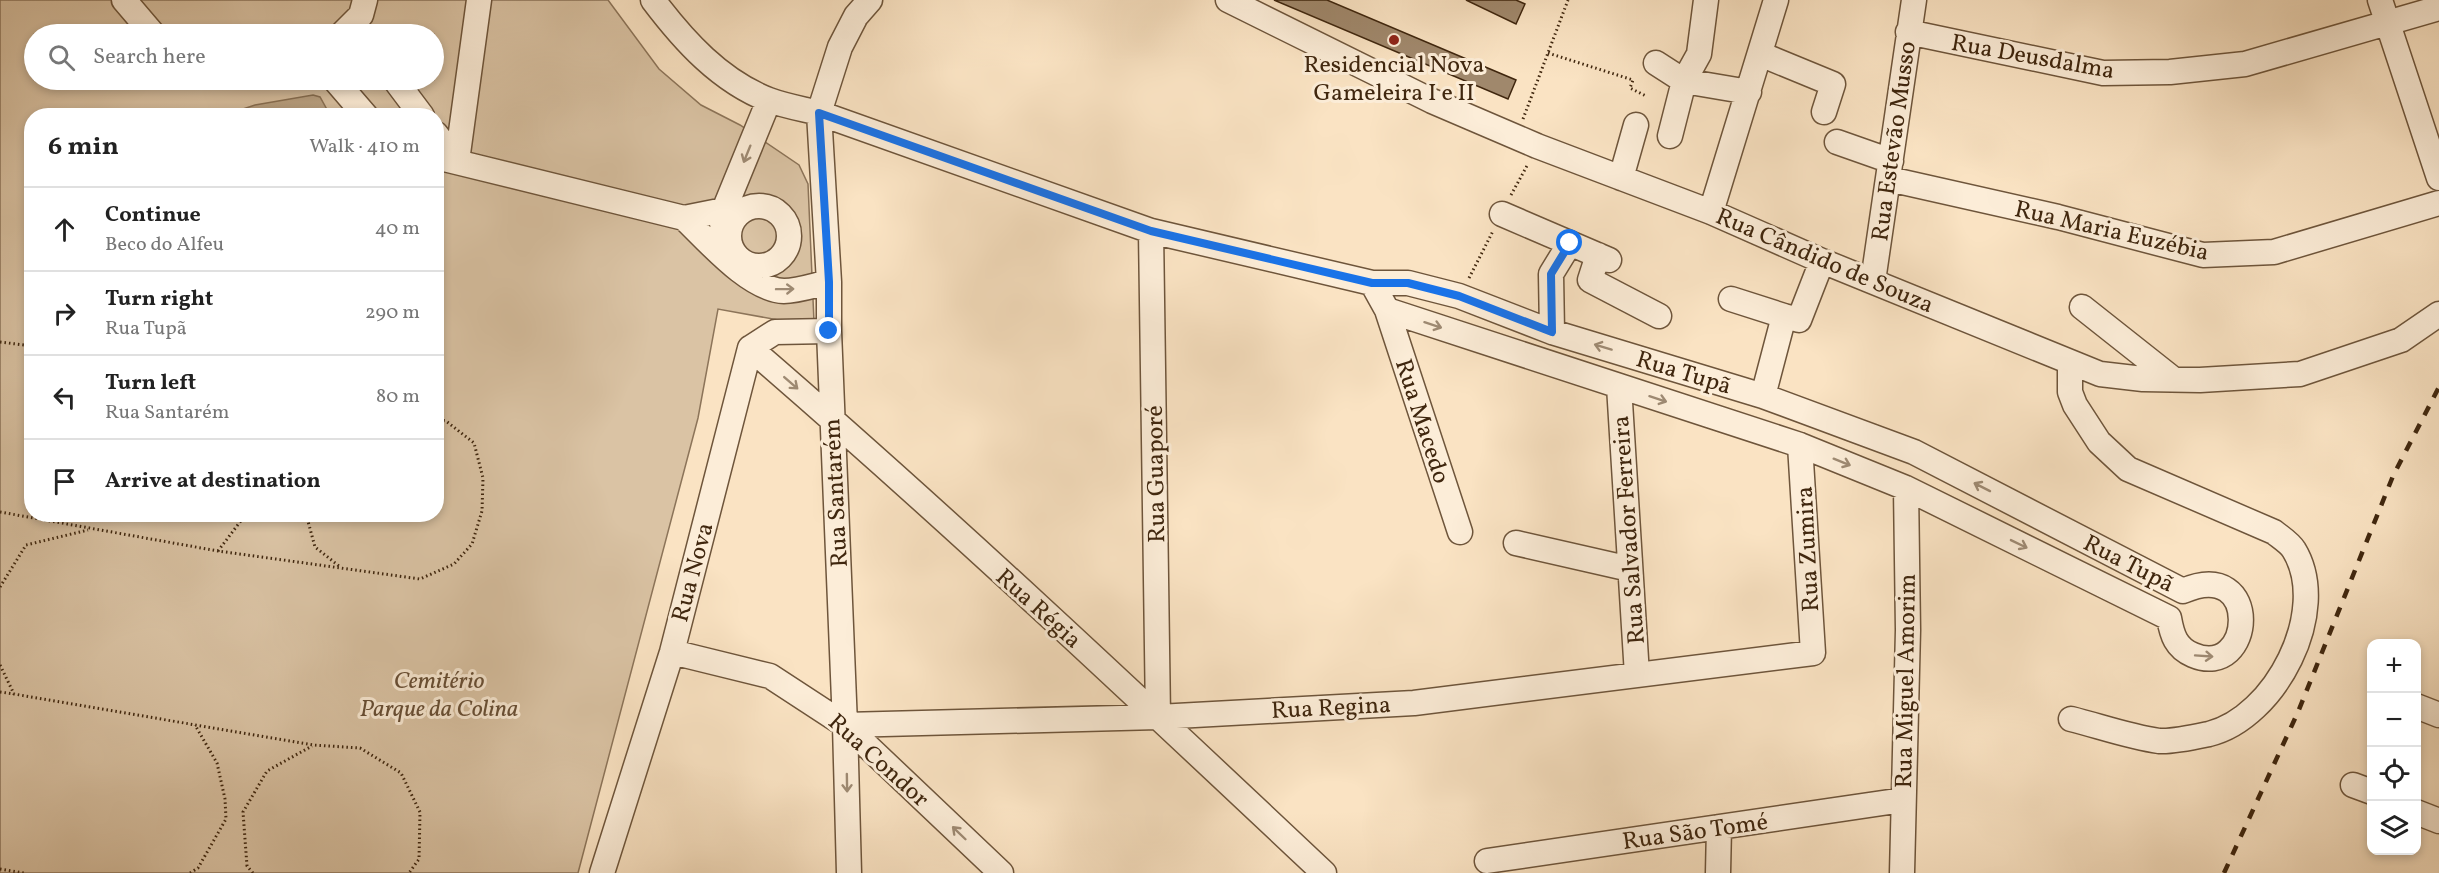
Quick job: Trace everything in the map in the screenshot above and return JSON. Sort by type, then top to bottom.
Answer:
[{"type":"street","points":[[124,0],[144,24]]},
{"type":"street","points":[[355,24],[361,15],[365,0]]},
{"type":"street","points":[[480,0],[447,159],[684,218],[759,206],[778,213],[788,230],[789,240],[780,258],[762,266],[752,265],[727,253]]},
{"type":"street","name":"Rua Tupã","points":[[653,0],[695,51],[732,79],[769,100],[819,113],[1151,231],[1372,283],[1408,283],[1459,296],[1552,332],[1763,396],[1914,452],[2183,591],[2200,584],[2218,585],[2233,595],[2242,611],[2242,630],[2234,646],[2219,656],[2201,658],[2184,651],[2172,636],[2169,618],[1906,488],[1800,445],[1387,310]]},
{"type":"street","points":[[819,113],[840,47],[856,16],[870,0]]},
{"type":"street","name":"Rua Cândido de Souza","points":[[1228,0],[1432,101],[1516,137],[1711,212],[1822,261],[2100,374],[2173,379],[2300,374],[2401,340],[2439,314]]},
{"type":"street","points":[[1670,136],[1684,81],[1699,54],[1706,0]]},
{"type":"street","name":"Rua Estevão Musso","points":[[1873,281],[1914,0]]},
{"type":"street","points":[[2380,0],[2386,24],[2439,178]]},
{"type":"street","name":"Rua Deusdalma","points":[[1908,32],[2103,73],[2170,72],[2246,64],[2439,8]]},
{"type":"street","points":[[1711,212],[1774,10]]},
{"type":"street","points":[[1760,54],[1833,84],[1824,112]]},
{"type":"street","points":[[1656,63],[1684,81],[1749,92]]},
{"type":"street","points":[[344,90],[359,108]]},
{"type":"street","points":[[402,90],[416,108]]},
{"type":"street","points":[[727,253],[732,211],[769,100]]},
{"type":"street","name":"Rua Santarém","points":[[819,113],[829,282],[831,418],[845,725],[849,873]]},
{"type":"street","points":[[1621,178],[1636,126]]},
{"type":"street","name":"Rua Maria Euzébia","points":[[1837,142],[1890,170],[2203,255],[2274,252],[2439,203]]},
{"type":"street","points":[[1502,214],[1604,258],[1590,280],[1659,316]]},
{"type":"street","points":[[684,218],[764,287],[785,291],[829,282]]},
{"type":"street","name":"Rua Guaporé","points":[[1151,231],[1158,717]]},
{"type":"street","points":[[1552,332],[1551,274],[1570,243]]},
{"type":"street","points":[[1731,299],[1799,320],[1822,261]]},
{"type":"street","points":[[1372,283],[1387,310]]},
{"type":"street","points":[[2082,307],[2173,379]]},
{"type":"street","name":"Rua Macedo","points":[[1387,310],[1460,532]]},
{"type":"street","points":[[1763,396],[1785,316]]},
{"type":"street","points":[[750,348],[775,332],[829,331]]},
{"type":"street","name":"Rua Régia","points":[[750,348],[831,418],[1158,717],[1324,873]]},
{"type":"street","name":"Rua Nova","points":[[602,873],[672,652],[750,348]]},
{"type":"street","points":[[2070,362],[2070,392],[2075,405],[2106,449],[2128,469],[2274,532],[2294,548],[2305,575],[2304,607],[2296,650],[2266,698],[2242,718],[2211,734],[2161,741],[2070,719]]},
{"type":"street","name":"Rua Salvador Ferreira","points":[[1619,386],[1637,675]]},
{"type":"street","name":"Rua Zumira","points":[[1800,445],[1813,653]]},
{"type":"street","name":"Rua Miguel Amorim","points":[[1902,873],[1908,630],[1906,488]]},
{"type":"street","points":[[1516,543],[1630,569]]},
{"type":"street","name":"Rua Condor","points":[[672,652],[770,676],[845,725],[1001,873]]},
{"type":"street","name":"Rua Regina","points":[[845,725],[1158,717],[1414,703],[1813,653]]},
{"type":"street","points":[[2421,708],[2439,715]]},
{"type":"street","name":"Rua São Tomé","points":[[1487,861],[1904,800]]},
{"type":"street","points":[[2421,814],[2439,821]]},
{"type":"street","points":[[1718,873],[1719,827]]},
{"type":"path","points":[[1516,137],[1568,0]]},
{"type":"path","points":[[1548,53],[1633,80],[1630,88],[1646,96]]},
{"type":"path","points":[[0,342],[24,345]]},
{"type":"path","points":[[49,522],[218,551],[420,579],[454,564],[472,544],[482,511],[483,478],[474,443],[444,421]]},
{"type":"path","points":[[0,512],[24,517]]},
{"type":"path","points":[[218,551],[240,522]]},
{"type":"path","points":[[308,522],[315,548],[340,567]]},
{"type":"path","points":[[0,587],[26,545],[88,530]]},
{"type":"path","points":[[0,665],[14,694]]},
{"type":"path","points":[[0,692],[314,745],[360,748],[401,773],[420,812],[419,860],[409,873]]},
{"type":"path","points":[[190,873],[198,867],[226,819],[225,799],[217,763],[195,725]]},
{"type":"path","points":[[253,873],[247,866],[243,812],[267,771],[314,745]]},
{"type":"path","points":[[0,870],[24,873]]},
{"type":"green space","name":"Cemitério Parque da Colina","points":[[0,0],[608,0],[659,69],[701,105],[740,125],[799,165],[808,184],[814,322],[806,325],[718,309],[698,418],[578,873],[0,873]]},
{"type":"shaded area","points":[[313,95],[320,97],[326,108],[246,108]]},
{"type":"building","name":"Residencial Nova Gameleira I e II","points":[[1274,0],[1327,0],[1516,80],[1508,99]]},
{"type":"building","name":"Residencial Nova Gameleira I e II","points":[[1466,0],[1516,0],[1525,4],[1516,24]]},
{"type":"railway","points":[[2224,873],[2298,712],[2393,476],[2439,387]]},
{"type":"place","name":"Residencial Nova Gameleira I e II","points":[[1394,40]]},
{"type":"route","points":[[829,331],[829,282],[819,113],[1151,231],[1372,283],[1408,283],[1459,296],[1552,332],[1551,274],[1570,243]]}]
